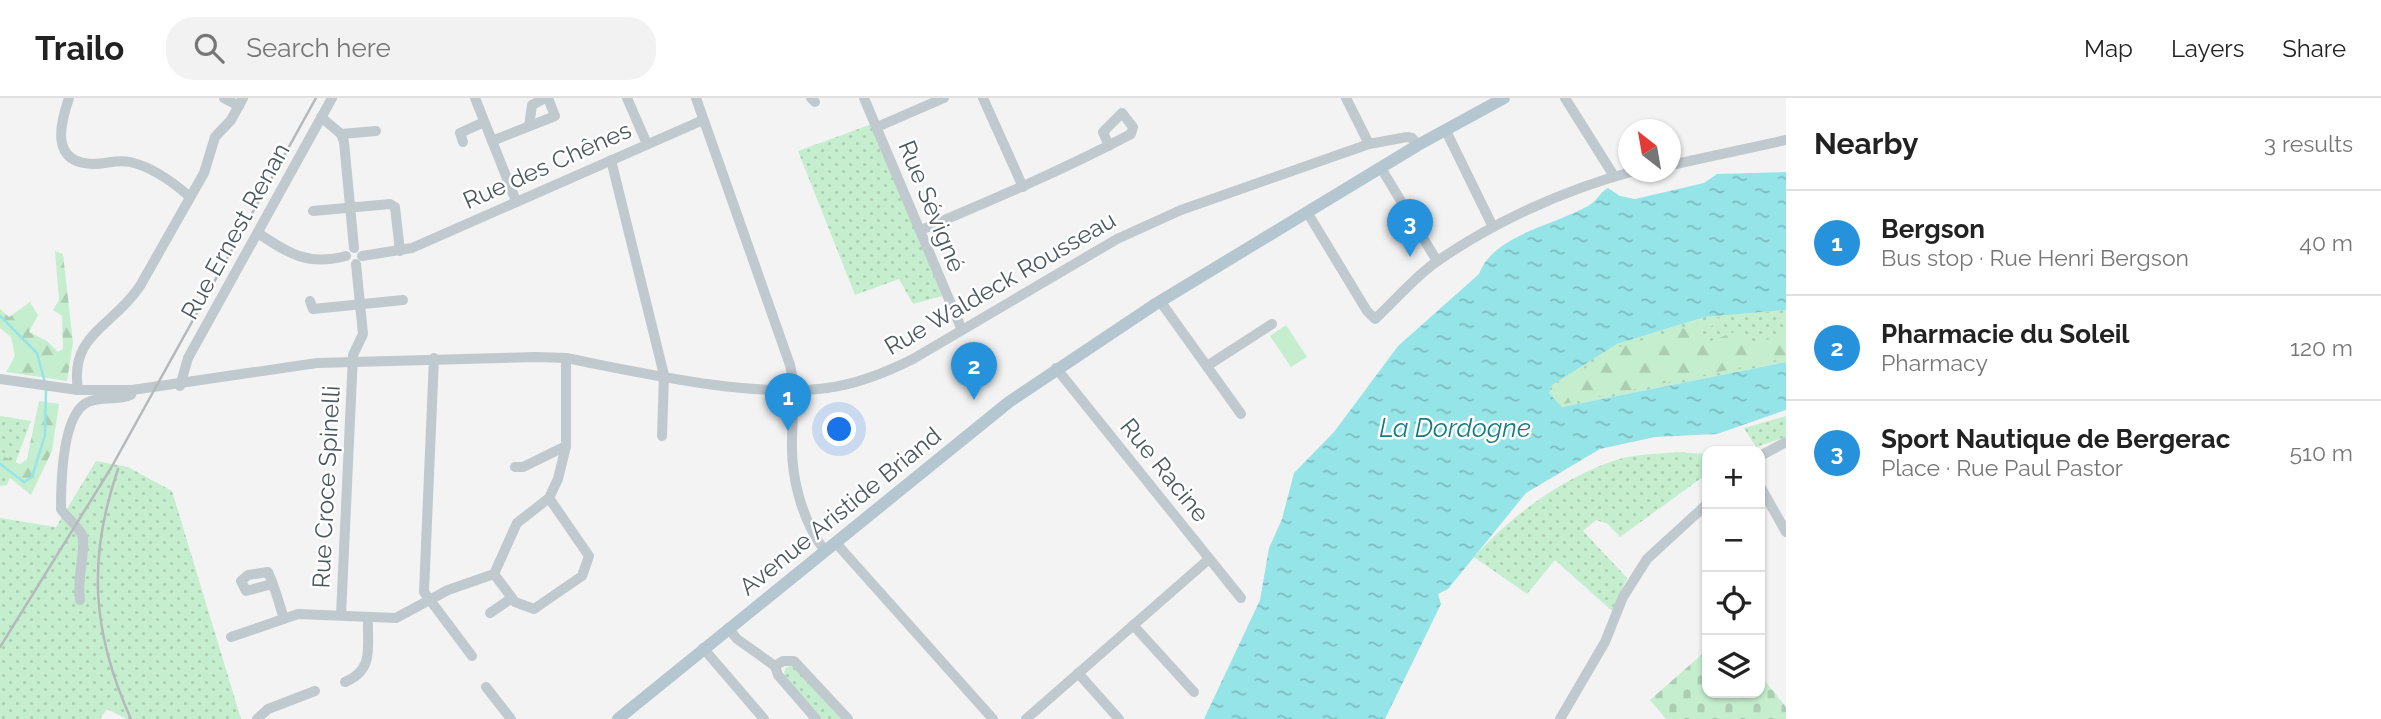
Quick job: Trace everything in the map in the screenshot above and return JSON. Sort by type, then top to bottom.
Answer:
[{"type":"main road","name":"Avenue Aristide Briand","points":[[618,719],[1009,402],[1056,368],[1160,301],[1418,145],[1504,98]]},
{"type":"street","points":[[69,98],[59,131],[61,142],[71,155],[80,162],[94,164],[110,160],[143,165],[190,197]]},
{"type":"street","points":[[78,390],[75,370],[77,357],[90,336],[128,304],[204,173],[215,137],[241,102],[224,98]]},
{"type":"street","name":"Rue Ernest Renan","points":[[180,386],[188,358],[332,98]]},
{"type":"street","points":[[475,98],[516,201]]},
{"type":"street","points":[[492,141],[555,116],[547,98],[531,105],[529,126]]},
{"type":"street","points":[[627,98],[647,144]]},
{"type":"street","points":[[696,98],[790,365],[796,491],[830,546],[993,719]]},
{"type":"street","name":"Rue Sévigné","points":[[864,98],[962,330]]},
{"type":"street","points":[[877,127],[944,98]]},
{"type":"street","points":[[984,98],[1023,187]]},
{"type":"street","points":[[1346,98],[1369,144]]},
{"type":"street","points":[[1565,98],[1614,176]]},
{"type":"street","points":[[321,117],[341,134],[376,131]]},
{"type":"street","name":"Rue des Chênes","points":[[258,233],[302,259],[313,261],[400,251],[703,120]]},
{"type":"street","points":[[463,142],[460,133],[484,122]]},
{"type":"street","points":[[1446,131],[1493,227]]},
{"type":"street","name":"Rue Croce Spinelli","points":[[341,134],[363,334],[354,361],[341,615]]},
{"type":"street","name":"Rue Waldeck Rousseau","points":[[132,390],[180,386],[317,363],[434,358],[566,358],[767,390],[826,388],[881,375],[1117,239],[1181,210],[1369,144],[1407,137],[1412,138],[1418,145]]},
{"type":"street","points":[[1681,162],[1786,140]]},
{"type":"street","points":[[921,230],[1023,187],[1109,146]]},
{"type":"street","points":[[611,160],[664,375],[662,436]]},
{"type":"street","points":[[1381,168],[1437,261]]},
{"type":"street","points":[[1307,212],[1367,311],[1375,319],[1437,261],[1493,227],[1551,200],[1618,175]]},
{"type":"street","points":[[313,211],[390,204],[395,207],[400,251]]},
{"type":"street","points":[[310,302],[313,309],[403,300]]},
{"type":"street","points":[[1160,301],[1241,414]]},
{"type":"street","points":[[1206,366],[1272,324]]},
{"type":"street","points":[[434,358],[424,592],[472,656]]},
{"type":"street","points":[[231,637],[304,614],[396,618],[413,612],[429,599],[494,574],[516,523],[549,498],[558,479],[566,446],[566,358]]},
{"type":"street","name":"Rue Racine","points":[[1056,368],[1241,598]]},
{"type":"street","points":[[0,379],[54,388],[132,390],[131,395],[123,398],[89,402],[77,409],[70,422],[61,509],[82,534],[85,544],[77,578],[79,600]]},
{"type":"street","points":[[1765,453],[1786,442]]},
{"type":"street","points":[[515,467],[523,467],[566,446]]},
{"type":"street","points":[[1765,495],[1786,532]]},
{"type":"street","points":[[494,574],[512,598],[525,608],[534,609],[582,576],[589,556],[584,545],[549,498]]},
{"type":"street","points":[[1560,719],[1605,642],[1623,597],[1647,559],[1703,509]]},
{"type":"street","points":[[1026,719],[1209,559]]},
{"type":"street","points":[[272,584],[284,619]]},
{"type":"street","points":[[490,614],[512,598]]},
{"type":"street","points":[[345,682],[358,677],[365,670],[368,618]]},
{"type":"street","points":[[1133,625],[1194,692]]},
{"type":"street","points":[[728,628],[737,639],[775,666],[778,675],[816,719]]},
{"type":"street","points":[[703,648],[763,719]]},
{"type":"street","points":[[775,666],[783,661],[794,661],[848,719]]},
{"type":"street","points":[[1078,673],[1119,719]]},
{"type":"street","points":[[486,687],[511,719]]},
{"type":"street","points":[[257,719],[268,709],[315,691]]},
{"type":"green space","points":[[872,124],[942,296],[913,304],[899,279],[855,295],[798,151]]},
{"type":"green space","points":[[55,251],[63,254],[73,343],[67,381],[6,372],[15,356],[11,337],[0,328],[0,309],[9,317],[30,302],[38,315],[29,332],[47,341],[58,352],[63,349],[62,316],[53,310],[59,300]]},
{"type":"green space","points":[[1786,310],[1786,362],[1562,407],[1548,393],[1551,385],[1617,344],[1705,317]]},
{"type":"green space","points":[[1719,318],[1723,321],[1696,333],[1703,344],[1737,331],[1752,343],[1786,335],[1786,358],[1563,404],[1553,392],[1555,387],[1619,347]]},
{"type":"green space","points":[[1286,325],[1307,357],[1291,367],[1270,336]]},
{"type":"green space","points":[[39,401],[59,404],[52,451],[31,495],[0,470],[0,449],[3,456],[20,464],[27,459]]},
{"type":"green space","points":[[0,416],[31,421],[7,485],[0,486]]},
{"type":"green space","points":[[1786,416],[1786,437],[1759,446],[1755,446],[1744,428]]},
{"type":"green space","points":[[1677,452],[1702,454],[1702,478],[1620,537],[1608,524],[1596,520],[1583,531],[1627,578],[1612,611],[1555,560],[1527,594],[1474,557],[1542,497],[1602,465],[1643,455]]},
{"type":"green space","points":[[96,461],[128,467],[172,491],[241,719],[127,719],[107,709],[100,719],[0,719],[0,518],[56,527]]},
{"type":"green space","points":[[1702,654],[1702,698],[1765,698],[1765,681],[1786,707],[1786,719],[1666,719],[1650,700]]},
{"type":"green space","points":[[794,667],[841,719],[822,719],[784,677],[785,668]]},
{"type":"water","name":"La Dordogne","points":[[1786,172],[1786,310],[1705,317],[1617,344],[1552,385],[1549,393],[1562,407],[1786,362],[1786,410],[1717,434],[1655,437],[1600,449],[1526,493],[1448,589],[1438,594],[1441,604],[1385,719],[1204,719],[1260,600],[1269,548],[1282,519],[1294,473],[1334,432],[1398,346],[1479,274],[1486,261],[1497,250],[1526,232],[1588,206],[1608,188],[1620,196],[1635,199],[1704,183],[1717,174]]},
{"type":"waterway","points":[[0,316],[37,353],[45,383]]},
{"type":"waterway","points":[[0,464],[24,482],[32,477],[45,435],[46,390]]},
{"type":"railway","points":[[0,647],[111,468],[316,98]]},
{"type":"railway","points":[[118,469],[101,534],[98,596],[108,656],[131,719]]},
{"type":"place","name":"Sport Nautique de Bergerac","points":[[1410,257]]},
{"type":"place","name":"Pharmacie du Soleil","points":[[974,400]]},
{"type":"place","name":"Bergson","points":[[788,431]]}]
